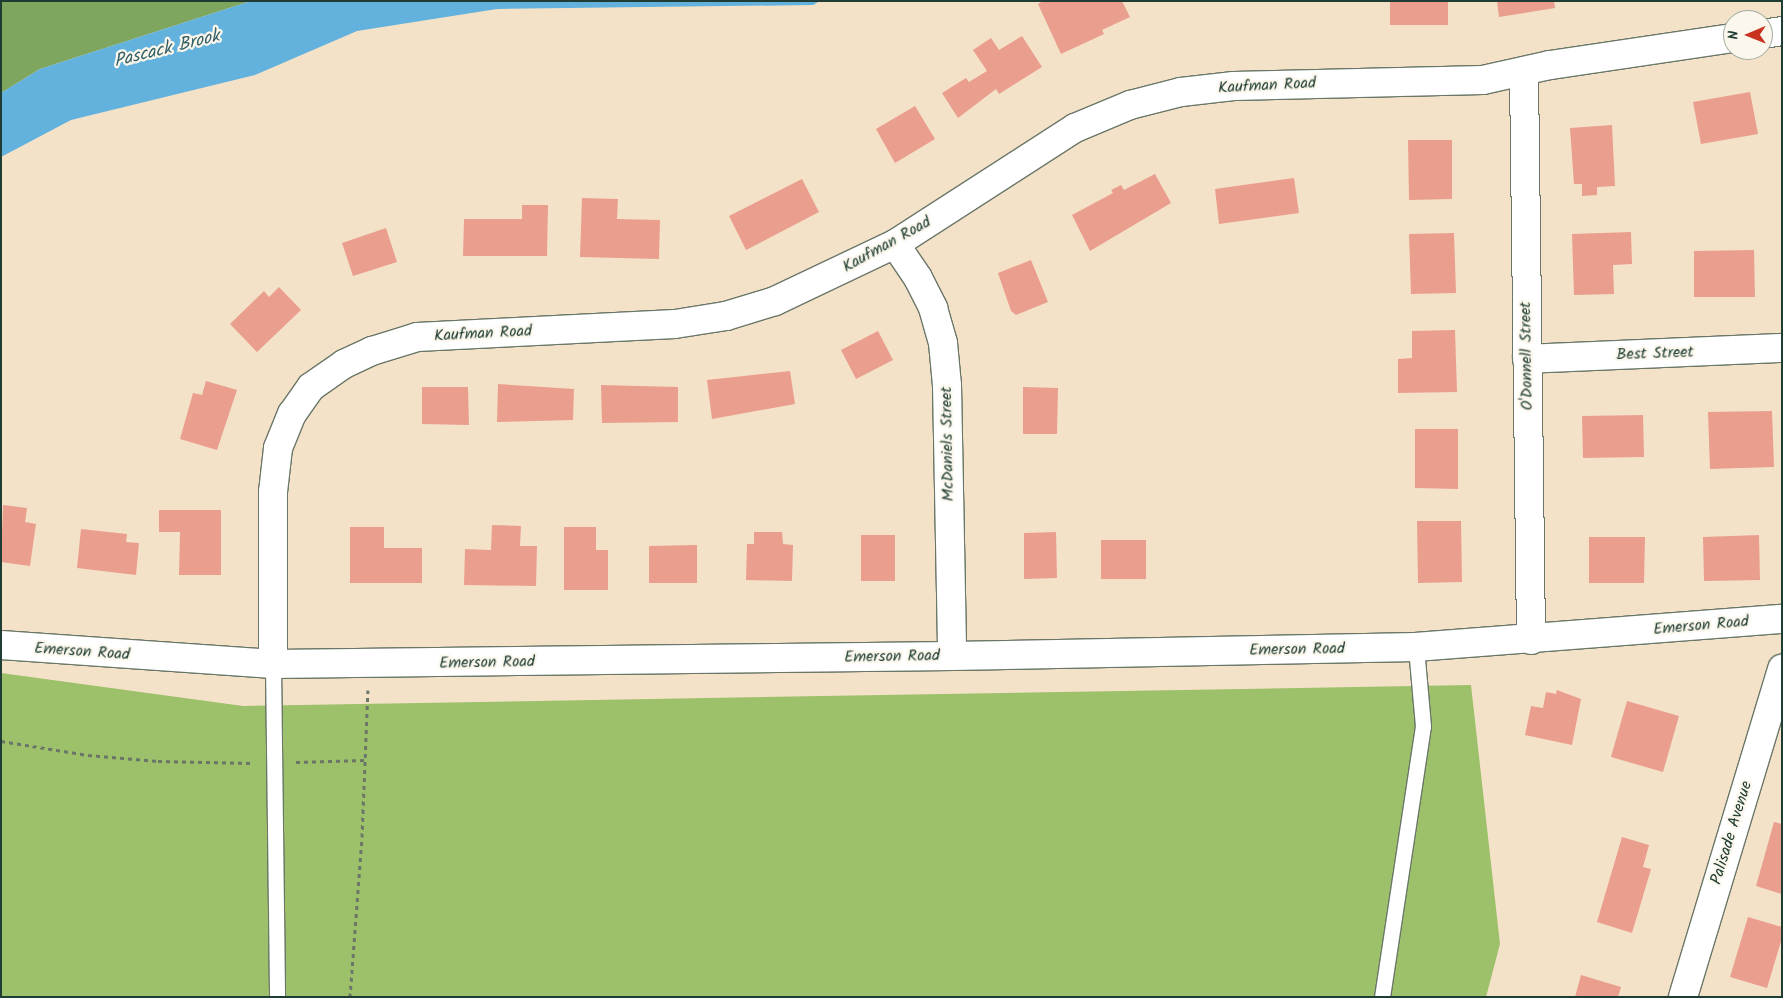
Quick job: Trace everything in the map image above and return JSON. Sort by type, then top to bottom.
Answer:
[{"type":"street","name":"Kaufman Road","points":[[273,664],[274,492],[278,448],[292,414],[311,387],[344,364],[372,351],[416,337],[675,324],[726,316],[811,286],[895,244],[1075,128],[1130,105],[1181,92],[1234,86],[1483,80],[1524,73],[1550,65],[1723,39]]},
{"type":"street","name":"O'Donnell Street","points":[[1524,73],[1531,640]]},
{"type":"street","name":"McDaniels Street","points":[[895,244],[918,278],[933,308],[943,342],[947,386],[952,656]]},
{"type":"street","name":"Best Street","points":[[1527,358],[1782,348]]},
{"type":"street","name":"Emerson Road","points":[[1,645],[273,664],[952,656],[1416,647],[1531,640],[1782,619]]},
{"type":"street","name":"Palisade Avenue","points":[[1683,997],[1782,669]]},
{"type":"lane","points":[[1382,997],[1423,726],[1416,647]]},
{"type":"lane","points":[[273,664],[277,997]]},
{"type":"path","points":[[350,997],[369,664]]},
{"type":"path","points":[[1,742],[88,756],[149,760],[274,763],[365,760]]},
{"type":"green space","points":[[1,1],[251,1],[40,69],[1,93]]},
{"type":"green space","points":[[1,673],[243,706],[1471,685],[1500,944],[1486,997],[1,997]]},
{"type":"water","name":"Pascack Brook","points":[[251,1],[820,1],[813,5],[497,9],[357,31],[255,75],[71,120],[1,157],[1,93],[40,69]]},
{"type":"building","points":[[1043,1],[1122,1],[1130,17],[1102,30],[1104,34],[1061,54],[1038,4]]},
{"type":"building","points":[[1390,1],[1448,1],[1448,25],[1390,25]]},
{"type":"building","points":[[1497,1],[1554,1],[1555,8],[1499,17]]},
{"type":"building","points":[[1022,36],[1042,67],[999,94],[996,89],[958,118],[942,93],[966,78],[969,82],[987,71],[973,50],[991,38],[999,50]]},
{"type":"building","points":[[1750,92],[1758,134],[1701,144],[1693,102]]},
{"type":"building","points":[[915,106],[935,139],[895,163],[876,129]]},
{"type":"building","points":[[1612,125],[1615,186],[1597,187],[1597,195],[1582,196],[1582,184],[1574,184],[1570,128]]},
{"type":"building","points":[[1408,140],[1452,140],[1452,199],[1409,200]]},
{"type":"building","points":[[1155,174],[1171,203],[1090,251],[1072,215],[1113,193],[1111,190],[1121,185],[1124,190]]},
{"type":"building","points":[[1294,178],[1299,213],[1219,224],[1215,189]]},
{"type":"building","points":[[802,179],[819,212],[746,250],[729,216]]},
{"type":"building","points":[[582,198],[618,199],[617,219],[660,220],[659,259],[580,257]]},
{"type":"building","points":[[522,205],[548,205],[547,256],[463,256],[464,219],[522,219]]},
{"type":"building","points":[[386,228],[397,262],[353,276],[342,243]]},
{"type":"building","points":[[1631,232],[1632,264],[1613,265],[1614,294],[1574,295],[1572,234]]},
{"type":"building","points":[[1454,233],[1456,293],[1411,294],[1409,234]]},
{"type":"building","points":[[1754,250],[1755,297],[1694,297],[1694,251]]},
{"type":"building","points":[[1031,260],[1048,302],[1016,315],[1011,311],[998,273]]},
{"type":"building","points":[[279,287],[301,310],[257,352],[230,324],[264,291],[269,297]]},
{"type":"building","points":[[1455,330],[1457,392],[1398,393],[1398,359],[1412,358],[1412,331]]},
{"type":"building","points":[[878,331],[893,360],[856,379],[841,350]]},
{"type":"building","points":[[790,371],[795,404],[712,419],[707,380]]},
{"type":"building","points":[[206,381],[237,390],[217,450],[180,439],[193,393],[202,395]]},
{"type":"building","points":[[498,384],[574,389],[573,420],[497,422]]},
{"type":"building","points":[[601,385],[678,387],[678,422],[602,423]]},
{"type":"building","points":[[422,387],[468,387],[469,425],[422,424]]},
{"type":"building","points":[[1023,387],[1058,388],[1057,434],[1023,434]]},
{"type":"building","points":[[1772,411],[1774,467],[1710,469],[1708,412]]},
{"type":"building","points":[[1643,415],[1644,457],[1583,458],[1582,416]]},
{"type":"building","points":[[1415,429],[1458,429],[1458,489],[1415,488]]},
{"type":"building","points":[[3,505],[27,508],[25,522],[36,524],[30,566],[1,562]]},
{"type":"building","points":[[159,510],[221,510],[221,575],[179,575],[180,532],[159,532]]},
{"type":"building","points":[[1417,521],[1461,521],[1462,582],[1418,583]]},
{"type":"building","points":[[492,525],[521,526],[520,546],[537,546],[536,586],[464,585],[465,549],[491,550]]},
{"type":"building","points":[[350,527],[384,527],[384,548],[422,548],[422,583],[350,583]]},
{"type":"building","points":[[564,527],[596,527],[596,550],[608,550],[608,590],[564,590]]},
{"type":"building","points":[[81,529],[127,534],[126,542],[139,543],[136,575],[77,568]]},
{"type":"building","points":[[754,532],[782,532],[783,544],[793,545],[792,581],[746,580],[747,544],[754,544]]},
{"type":"building","points":[[1056,532],[1057,578],[1024,579],[1024,533]]},
{"type":"building","points":[[861,535],[895,535],[895,581],[861,581]]},
{"type":"building","points":[[1759,535],[1760,580],[1704,581],[1703,537]]},
{"type":"building","points":[[1589,537],[1645,537],[1644,583],[1589,583]]},
{"type":"building","points":[[1101,540],[1146,540],[1146,579],[1101,579]]},
{"type":"building","points":[[697,545],[697,583],[649,583],[649,546]]},
{"type":"building","points":[[1557,690],[1581,699],[1572,745],[1525,735],[1531,706],[1543,708],[1546,692],[1556,694]]},
{"type":"building","points":[[1627,701],[1679,716],[1663,772],[1611,757]]},
{"type":"building","points":[[1774,822],[1782,824],[1782,894],[1756,886]]},
{"type":"building","points":[[1622,837],[1649,845],[1643,867],[1651,869],[1632,933],[1597,922]]},
{"type":"building","points":[[1748,917],[1782,927],[1782,938],[1767,988],[1730,977]]},
{"type":"building","points":[[1581,975],[1621,987],[1618,997],[1575,997]]}]
